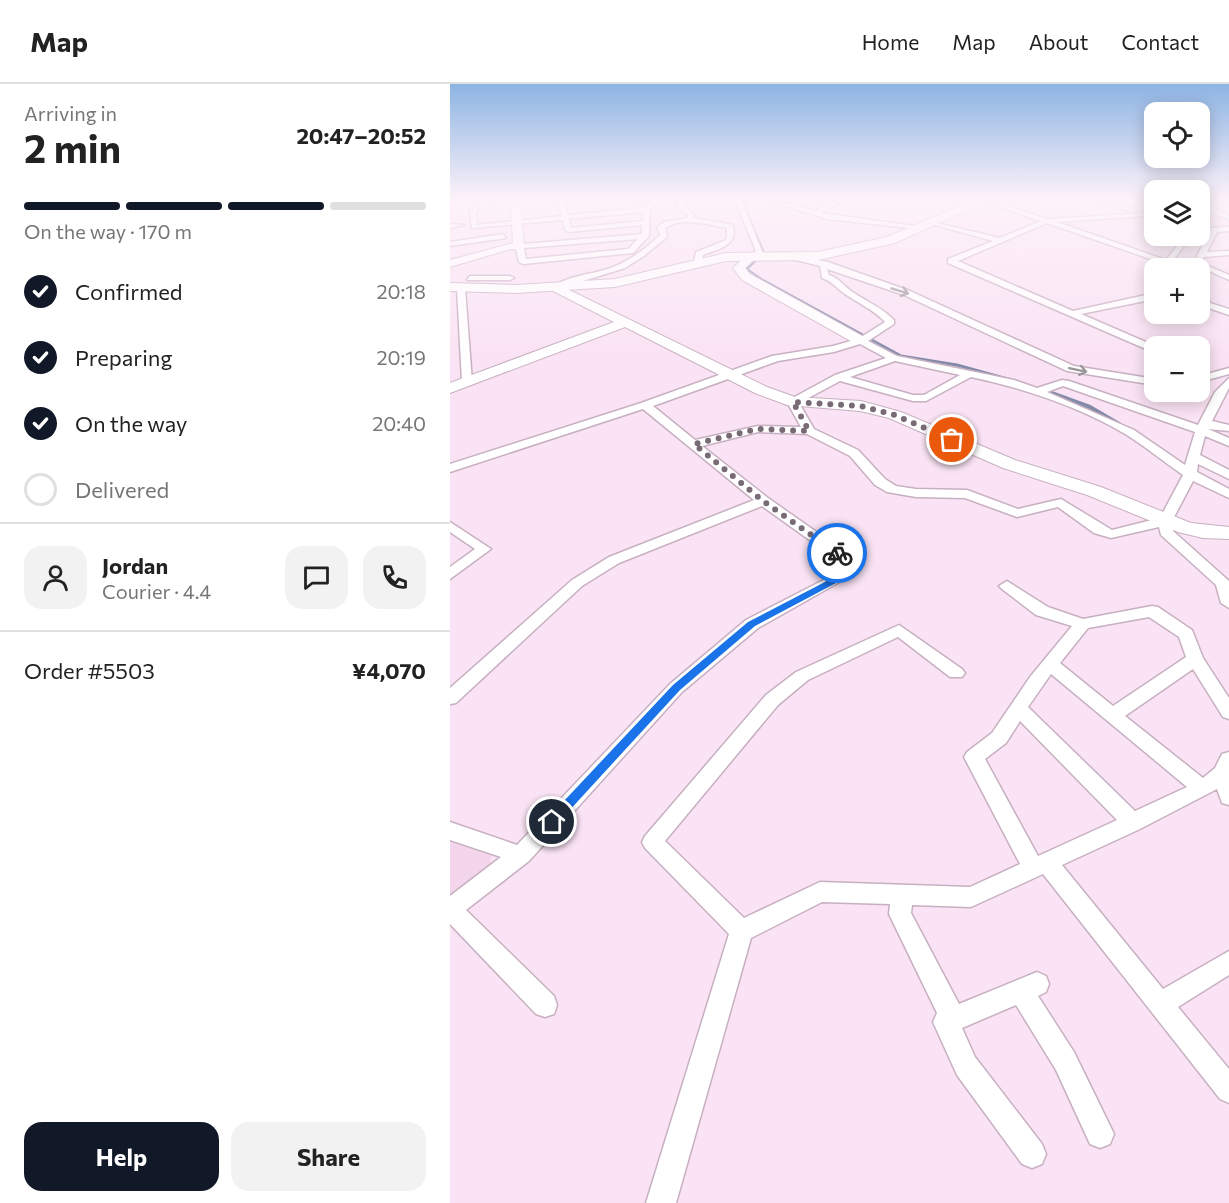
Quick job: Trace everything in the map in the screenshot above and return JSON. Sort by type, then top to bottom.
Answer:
[{"type":"main road","points":[[462,283],[557,288],[615,284],[698,262],[752,256],[795,257],[827,252]]},
{"type":"street","points":[[450,264],[496,252]]},
{"type":"street","points":[[519,252],[523,262],[618,252]]},
{"type":"street","points":[[557,288],[616,269],[648,252]]},
{"type":"street","points":[[698,262],[699,254],[704,252]]},
{"type":"street","points":[[760,252],[752,256],[740,268],[746,277],[894,358],[1014,383],[1038,392],[1130,432],[1190,474],[1229,494]]},
{"type":"street","points":[[973,252],[951,261],[1144,345]]},
{"type":"street","points":[[1139,252],[1156,258]]},
{"type":"street","points":[[1204,252],[1197,264],[1229,278]]},
{"type":"street","points":[[1203,255],[1229,253]]},
{"type":"street","points":[[795,257],[825,264],[907,293],[1071,369],[1144,380]]},
{"type":"street","points":[[450,468],[645,405],[776,358],[834,349],[861,341],[891,322],[876,307],[847,292],[836,280],[825,276],[823,268],[825,264]]},
{"type":"street","points":[[1215,271],[1229,270]]},
{"type":"street","points":[[464,374],[462,283],[510,278]]},
{"type":"street","points":[[557,288],[761,390],[793,402],[861,406],[895,415],[1009,464],[1095,491],[1165,521],[1203,532],[1229,533]]},
{"type":"street","points":[[1071,314],[1144,298]]},
{"type":"street","points":[[1210,305],[1229,312]]},
{"type":"street","points":[[450,388],[464,374],[624,322]]},
{"type":"street","points":[[450,325],[462,323]]},
{"type":"street","points":[[793,402],[839,377],[894,358]]},
{"type":"street","points":[[1210,376],[1229,371]]},
{"type":"street","points":[[839,377],[913,398],[926,398],[971,373]]},
{"type":"street","points":[[1229,381],[1203,426],[1193,456],[1190,474],[1165,521],[1166,532],[1223,583],[1229,603]]},
{"type":"street","points":[[1038,392],[1062,383],[1069,384],[1107,399],[1203,426],[1229,428]]},
{"type":"street","points":[[793,402],[809,431]]},
{"type":"street","points":[[545,1005],[450,909],[521,855],[676,688],[752,624],[850,573],[850,562],[763,501],[645,405]]},
{"type":"street","points":[[1203,426],[1229,442]]},
{"type":"street","points":[[694,444],[758,429],[809,431],[854,453],[880,482],[892,489],[916,493],[967,494],[1017,513],[1061,503],[1099,530],[1111,534],[1165,521]]},
{"type":"street","points":[[1193,456],[1229,475]]},
{"type":"street","points":[[450,698],[578,583],[614,560],[763,501]]},
{"type":"street","points":[[450,526],[484,549],[450,574]]},
{"type":"street","points":[[1007,586],[1042,611],[1083,624],[1152,611],[1186,634],[1195,659],[1229,712]]},
{"type":"street","points":[[1083,624],[1052,665],[1036,681],[999,738],[974,757],[1039,864],[1161,1004],[1229,1089]]},
{"type":"street","points":[[741,931],[652,843],[772,700],[802,676],[898,630],[957,673]]},
{"type":"street","points":[[1113,715],[1195,659]]},
{"type":"street","points":[[1052,665],[1203,789]]},
{"type":"street","points":[[1018,708],[1133,823]]},
{"type":"street","points":[[661,1203],[741,931],[820,892],[970,897],[1203,789],[1226,766]]},
{"type":"street","points":[[1226,766],[1229,797]]},
{"type":"street","points":[[450,831],[521,855]]},
{"type":"street","points":[[902,895],[900,914],[953,1019]]},
{"type":"street","points":[[1161,1004],[1229,962]]},
{"type":"street","points":[[1032,1154],[966,1066],[946,1022],[1029,987],[1100,1134]]},
{"type":"shaded area","points":[[450,841],[491,855],[490,872],[450,900]]},
{"type":"waterway","points":[[764,252],[747,269],[765,281]]},
{"type":"waterway","points":[[765,281],[901,356],[957,365],[1011,380]]},
{"type":"waterway","points":[[1043,390],[1090,407],[1119,424]]},
{"type":"way so far","points":[[837,553],[763,501],[694,444],[758,429],[809,431],[793,402],[861,406],[895,415],[952,440]]},
{"type":"route","points":[[552,822],[676,688],[752,624],[850,573],[850,562],[837,553]]}]
